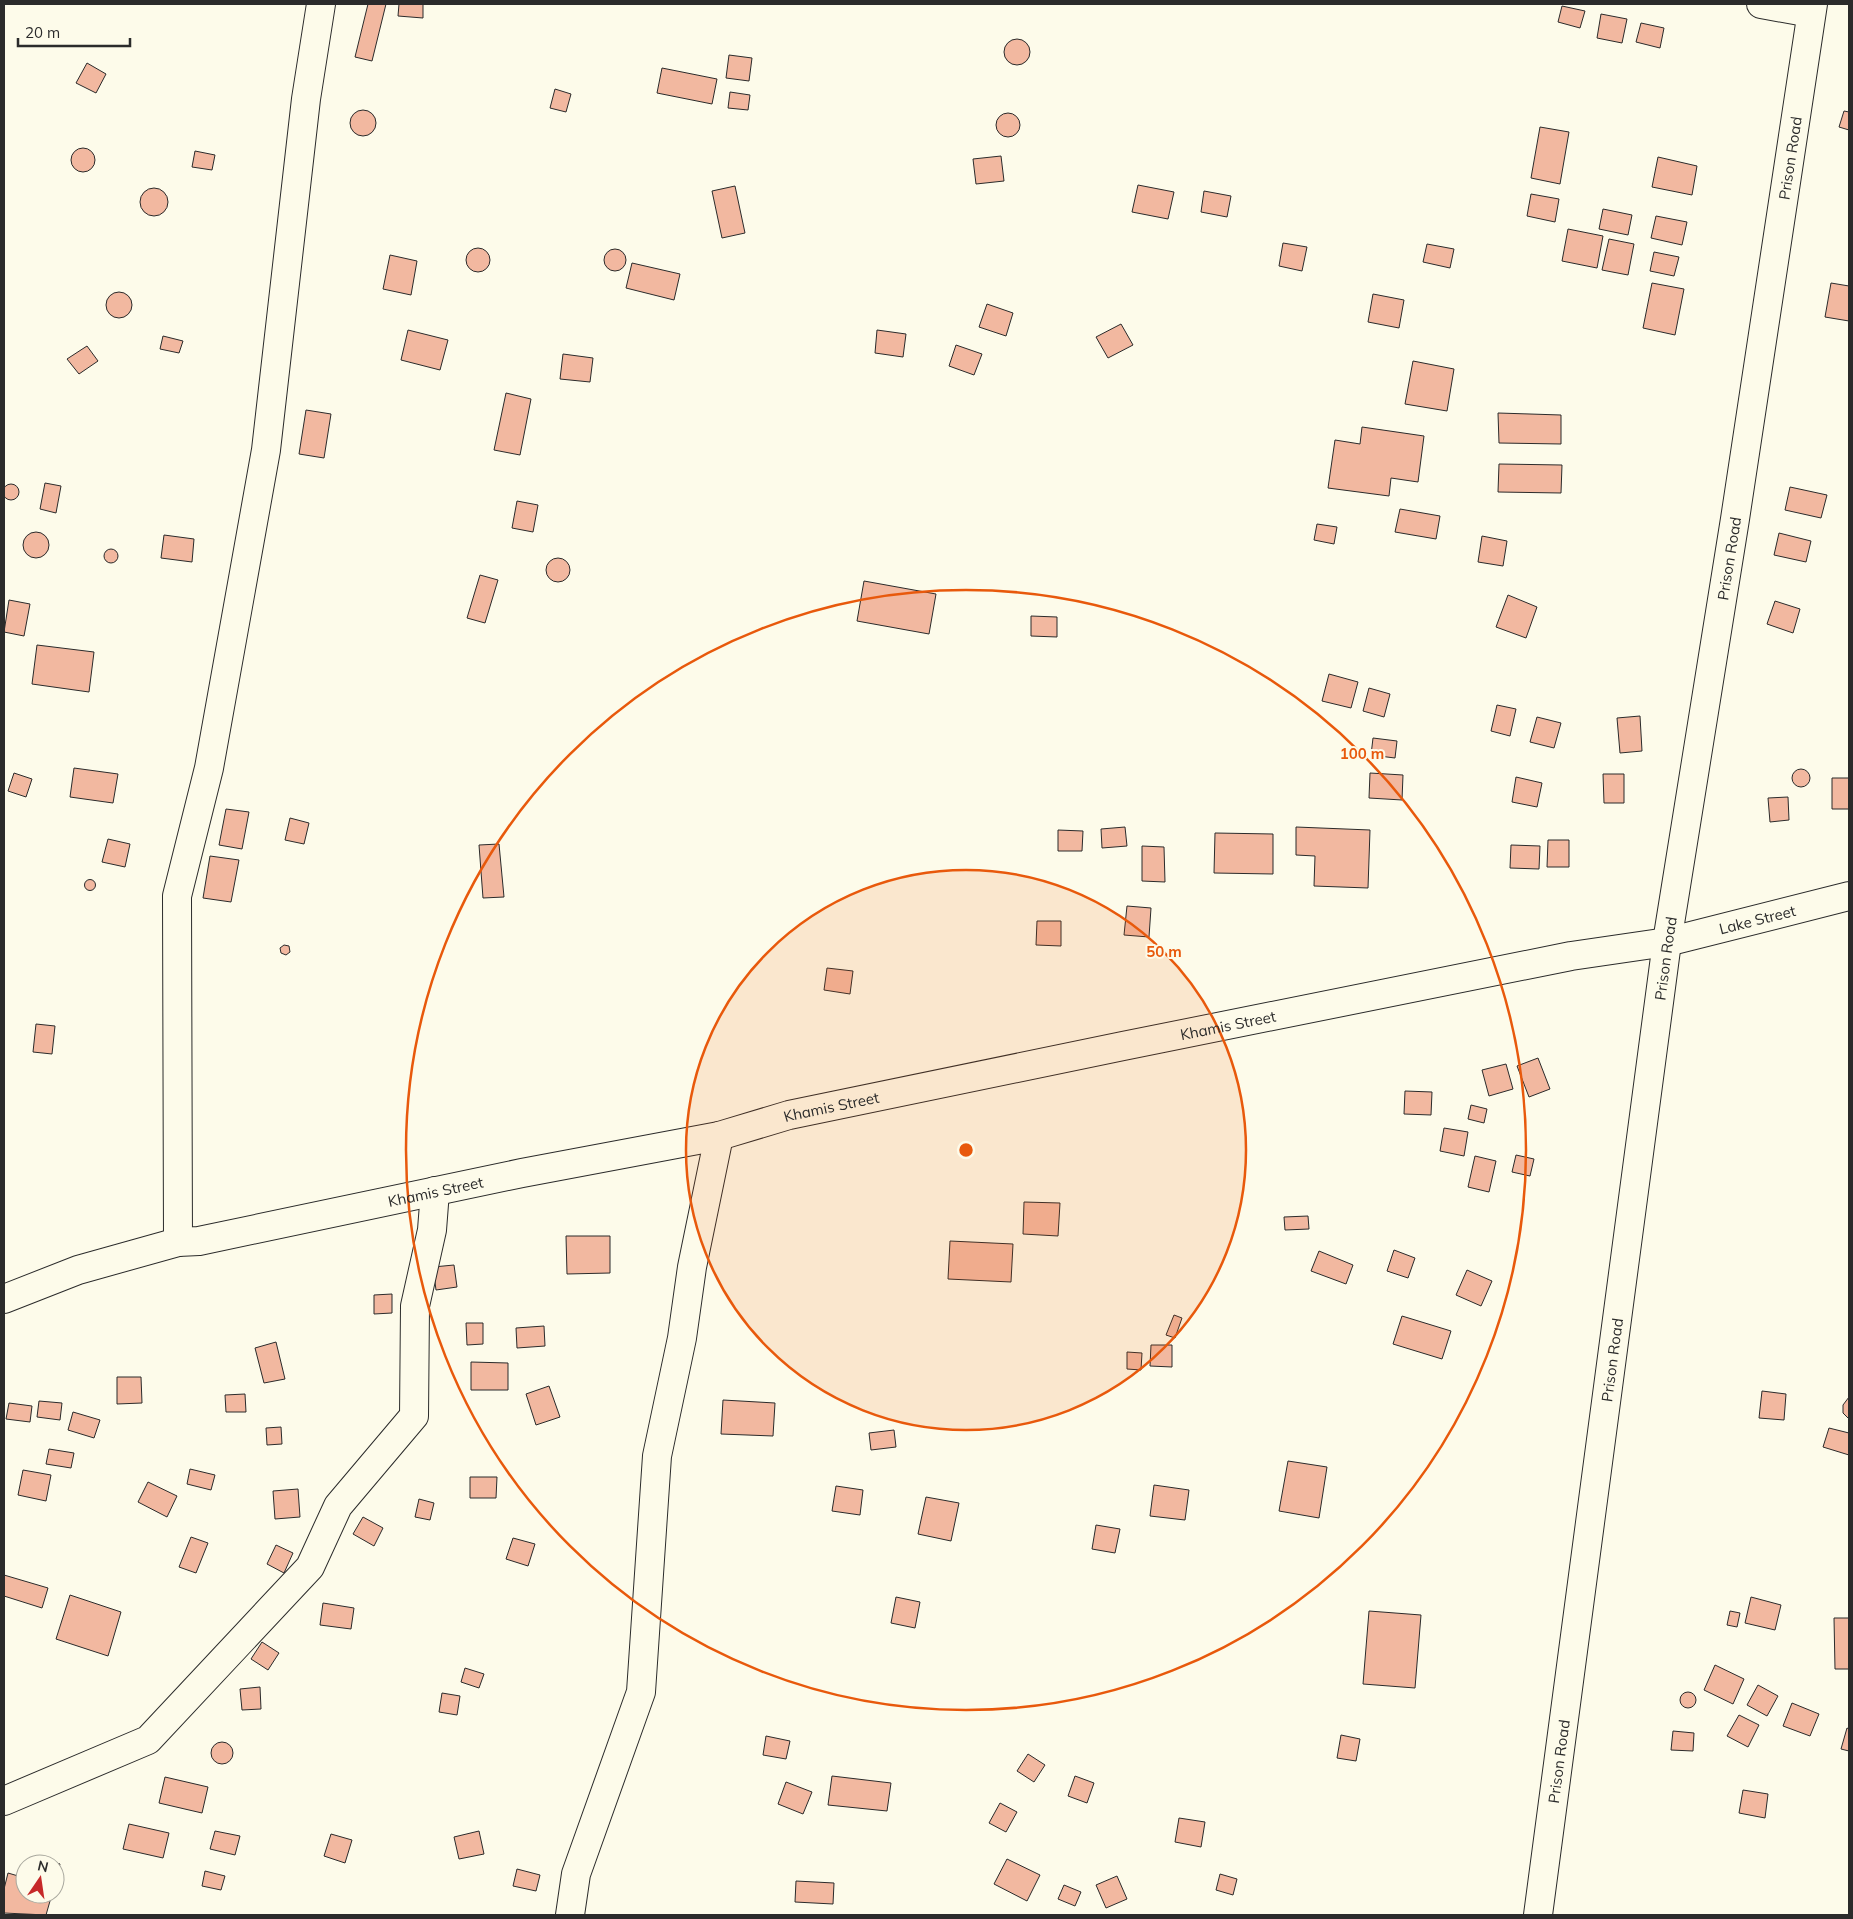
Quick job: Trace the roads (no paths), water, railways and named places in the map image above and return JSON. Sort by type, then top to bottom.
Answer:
[{"type":"street","points":[[178,1242],[177,896],[209,768],[266,450],[306,99],[321,4]]},
{"type":"street","points":[[1761,4],[1812,8]]},
{"type":"street","name":"Prison Road","points":[[1538,1915],[1667,942],[1736,519],[1812,8]]},
{"type":"street","name":"Lake Street","points":[[1667,942],[1849,896]]},
{"type":"street","name":"Khamis Street","points":[[4,1299],[78,1270],[178,1242],[208,1239],[435,1191],[719,1136],[789,1115],[1099,1051],[1571,956],[1667,942]]},
{"type":"street","points":[[570,1915],[576,1874],[641,1692],[657,1456],[682,1338],[692,1267],[719,1136]]},
{"type":"street","points":[[4,1801],[148,1740],[310,1567],[338,1506],[414,1416],[415,1306],[432,1230],[435,1191]]}]
